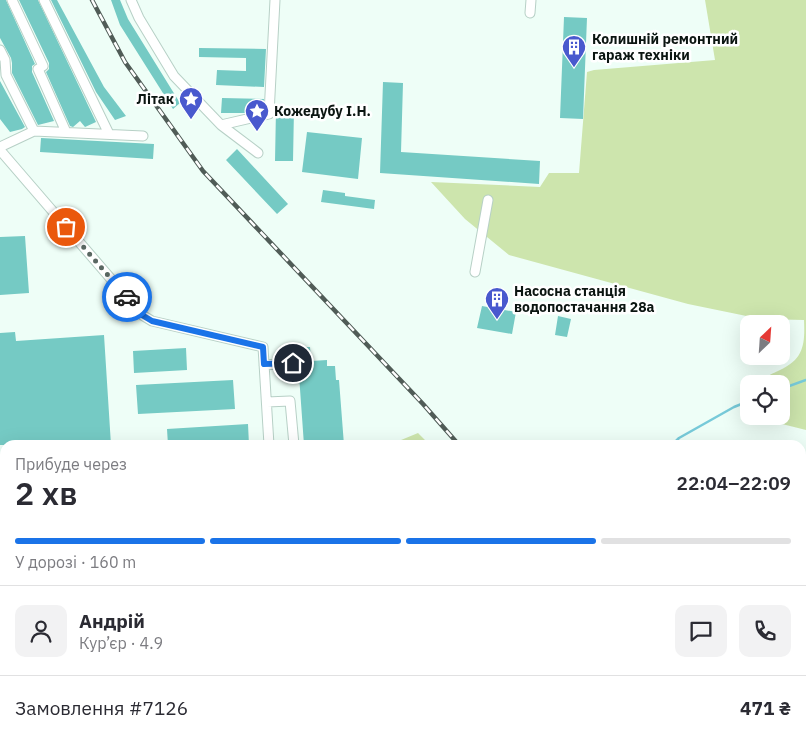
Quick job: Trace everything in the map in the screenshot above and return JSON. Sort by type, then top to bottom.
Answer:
[{"type":"street","points":[[12,0],[43,66],[38,70],[66,132]]},
{"type":"street","points":[[44,0],[109,134]]},
{"type":"street","points":[[131,0],[139,18],[174,76],[221,126],[258,153]]},
{"type":"street","points":[[221,126],[269,114],[275,0]]},
{"type":"street","points":[[530,13],[531,0]]},
{"type":"street","points":[[0,50],[5,60],[6,75],[34,130]]},
{"type":"street","points":[[143,136],[34,130],[0,149],[142,315],[152,321],[263,347],[269,440]]},
{"type":"street","points":[[476,272],[488,200]]},
{"type":"street","points":[[264,364],[293,363]]},
{"type":"street","points":[[267,402],[290,401],[294,440]]},
{"type":"green space","points":[[705,0],[806,0],[806,430],[786,425],[790,425],[790,375],[770,375],[790,365],[798,356],[803,343],[804,320],[790,320],[790,315],[742,315],[688,304],[509,255],[465,219],[431,182],[540,187],[549,173],[579,173],[587,72],[715,60]]},
{"type":"green space","points":[[418,433],[425,440],[401,440]]},
{"type":"building","points":[[0,0],[6,0],[35,64],[32,66],[32,72],[54,121],[38,125],[12,73],[11,58],[0,38]]},
{"type":"building","points":[[19,0],[38,0],[96,122],[85,127],[80,121],[73,127],[70,126],[46,72],[49,69],[49,63]]},
{"type":"building","points":[[51,0],[57,0],[104,87],[126,116],[115,120],[96,92]]},
{"type":"building","points":[[111,0],[120,0],[128,19],[180,103],[173,109],[120,25]]},
{"type":"building","name":"Колишній ремонтний гараж техніки","points":[[564,17],[587,18],[583,119],[560,118]]},
{"type":"building","points":[[199,48],[266,49],[264,87],[216,85],[217,70],[246,71],[246,58],[199,57]]},
{"type":"building","points":[[0,81],[25,127],[22,129],[10,132],[0,119]]},
{"type":"building","points":[[383,82],[403,83],[401,152],[540,161],[539,184],[380,173]]},
{"type":"building","points":[[222,98],[264,99],[263,109],[244,113],[221,113]]},
{"type":"building","points":[[276,109],[294,109],[293,161],[275,161]]},
{"type":"building","points":[[307,132],[362,138],[358,179],[302,172]]},
{"type":"building","points":[[41,138],[154,144],[153,159],[40,152]]},
{"type":"building","points":[[237,149],[288,204],[277,214],[226,160]]},
{"type":"building","points":[[323,190],[345,193],[345,196],[375,200],[374,209],[321,202]]},
{"type":"building","points":[[25,236],[29,293],[0,295],[0,237]]},
{"type":"building","name":"Насосна станція водопостачання 28а","points":[[482,306],[516,312],[512,334],[477,328]]},
{"type":"building","points":[[558,316],[571,319],[567,337],[555,335]]},
{"type":"building","points":[[15,332],[16,341],[104,335],[111,440],[0,440],[0,333]]},
{"type":"building","points":[[297,347],[310,347],[311,361],[327,360],[327,366],[335,366],[336,380],[339,380],[344,440],[304,440]]},
{"type":"building","points":[[186,348],[187,370],[134,373],[133,351]]},
{"type":"building","points":[[233,380],[235,409],[138,414],[136,385]]},
{"type":"building","points":[[248,424],[249,440],[168,440],[167,429]]},
{"type":"waterway","points":[[790,386],[806,380]]},
{"type":"waterway","points":[[677,440],[740,405]]},
{"type":"railway","points":[[92,0],[125,62],[203,171],[423,404],[455,440]]},
{"type":"way so far","points":[[66,227],[127,297]]},
{"type":"place","name":"Колишній ремонтний гараж техніки","points":[[574,68]]},
{"type":"place","name":"Літак","points":[[191,120]]},
{"type":"place","name":"Кожедубу І.Н.","points":[[257,132]]},
{"type":"place","name":"Насосна станція водопостачання 28а","points":[[497,320]]},
{"type":"route","points":[[127,297],[142,315],[152,321],[263,347],[264,364],[293,363]]}]
